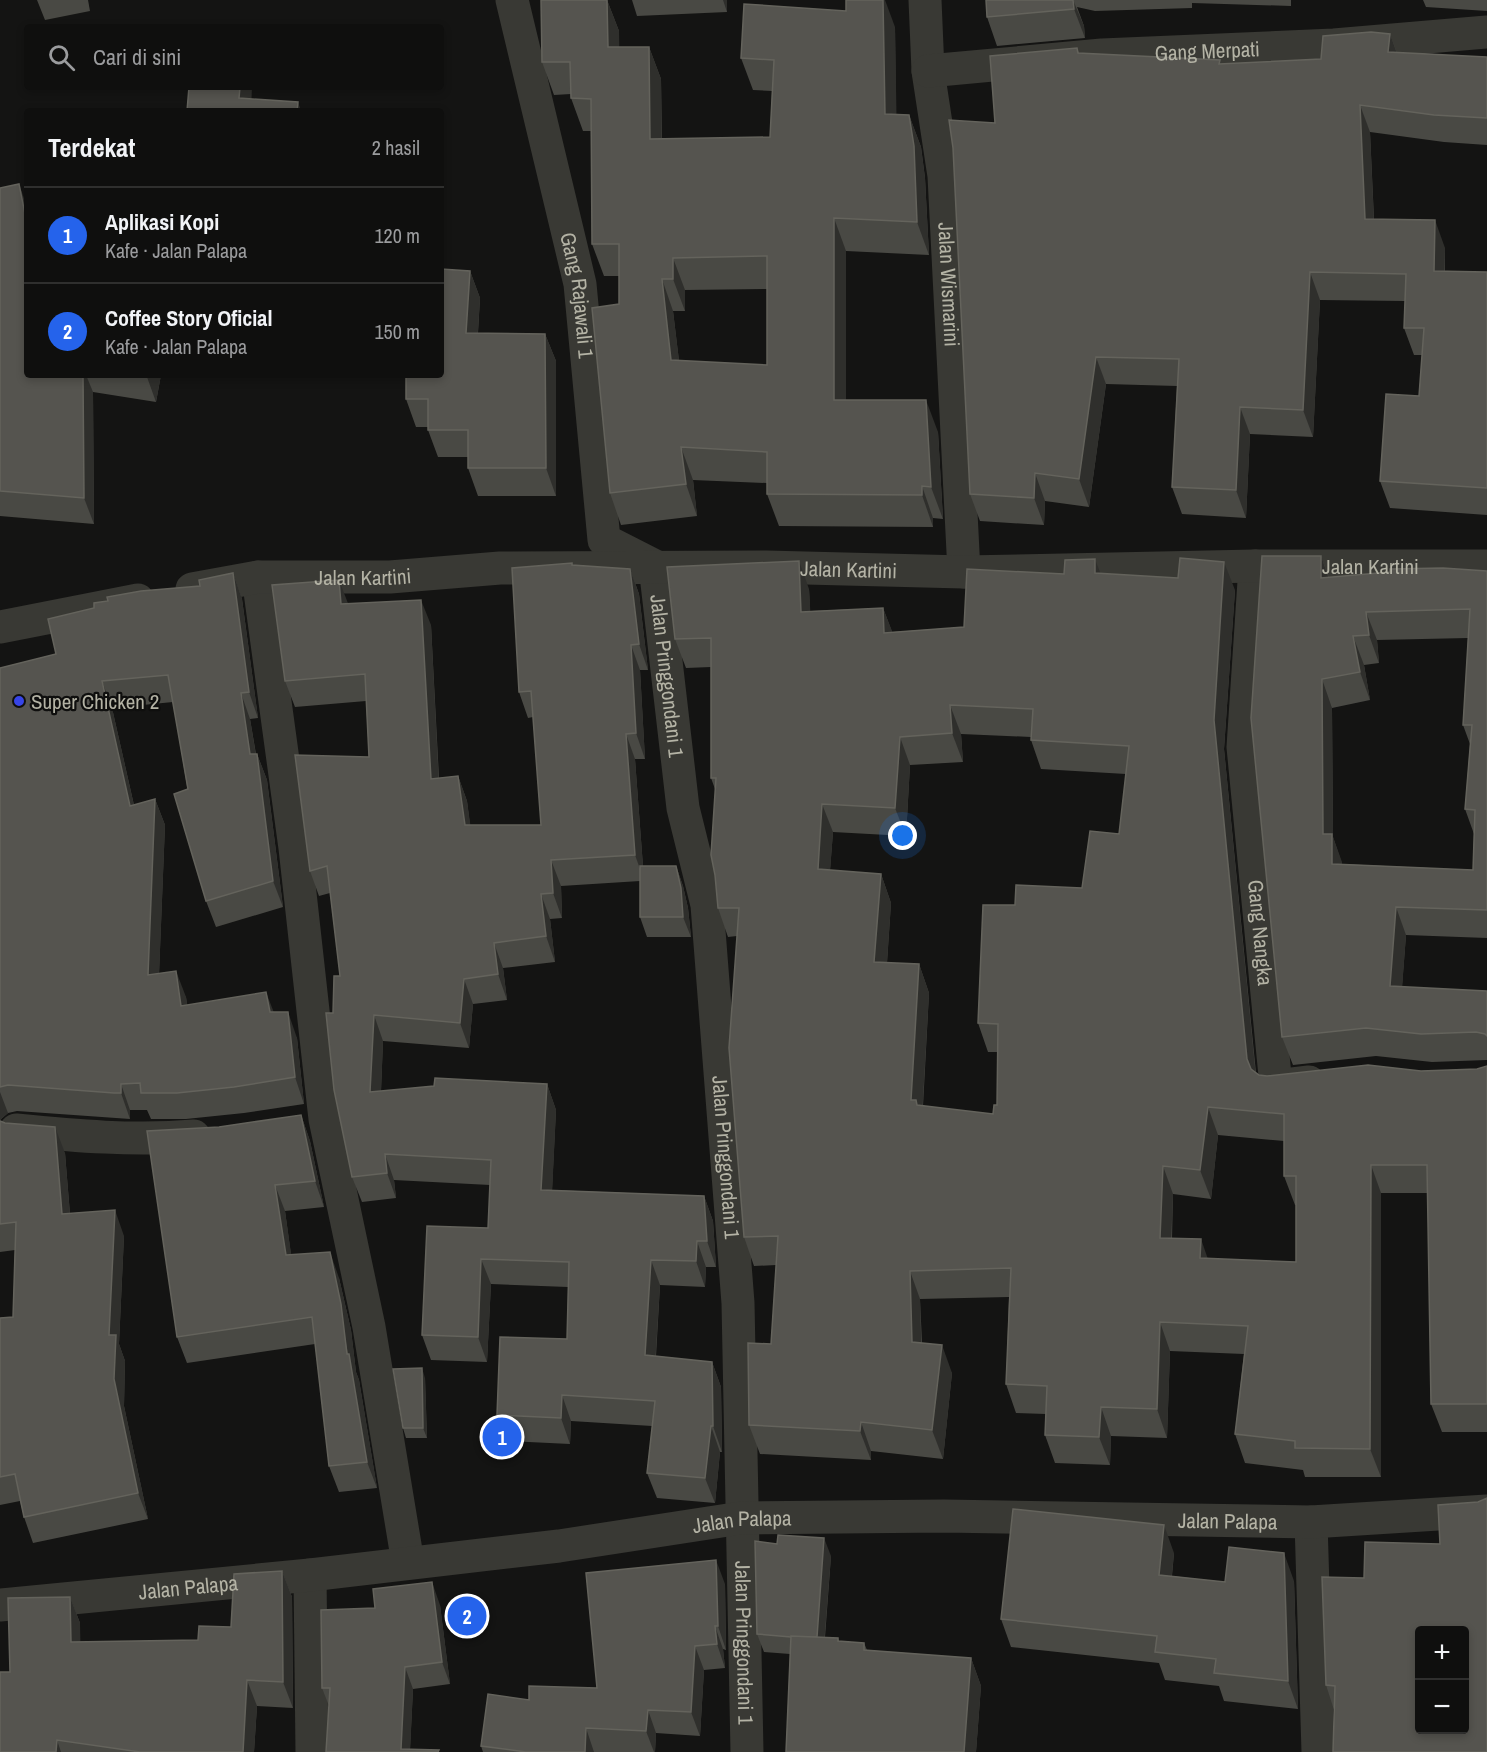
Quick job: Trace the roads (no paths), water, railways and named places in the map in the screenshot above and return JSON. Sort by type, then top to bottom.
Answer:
[{"type":"street","name":"Gang Rajawali 1","points":[[512,0],[580,284],[604,540],[655,566]]},
{"type":"street","name":"Jalan Wismarini","points":[[925,0],[928,71],[944,176],[964,572]]},
{"type":"street","name":"Gang Merpati","points":[[928,71],[1102,55],[1334,45],[1487,32]]},
{"type":"street","name":"Jalan Kartini","points":[[0,627],[258,576],[390,577],[500,568],[655,566],[964,572],[1255,566],[1487,566]]},
{"type":"street","name":"Jalan Pringgondani 1","points":[[655,566],[682,808],[707,905],[738,1303],[747,1752]]},
{"type":"street","name":"Gang Nangka","points":[[1255,566],[1243,747],[1276,1086],[1333,1080]]},
{"type":"street","points":[[258,576],[295,848],[326,1119],[369,1326],[408,1563]]},
{"type":"street","points":[[291,1125],[326,1119]]},
{"type":"street","points":[[16,1130],[69,1136],[168,1138],[223,1133]]},
{"type":"street","name":"Jalan Palapa","points":[[0,1605],[310,1575],[559,1546],[741,1518],[944,1516],[1311,1522],[1487,1511]]},
{"type":"street","points":[[1311,1522],[1318,1752]]},
{"type":"street","points":[[310,1575],[312,1752]]},
{"type":"place","name":"Super Chicken 2","points":[[19,701]]},
{"type":"place","name":"Aplikasi Kopi","points":[[502,1437]]},
{"type":"place","name":"Coffee Story Oficial","points":[[467,1616]]}]
